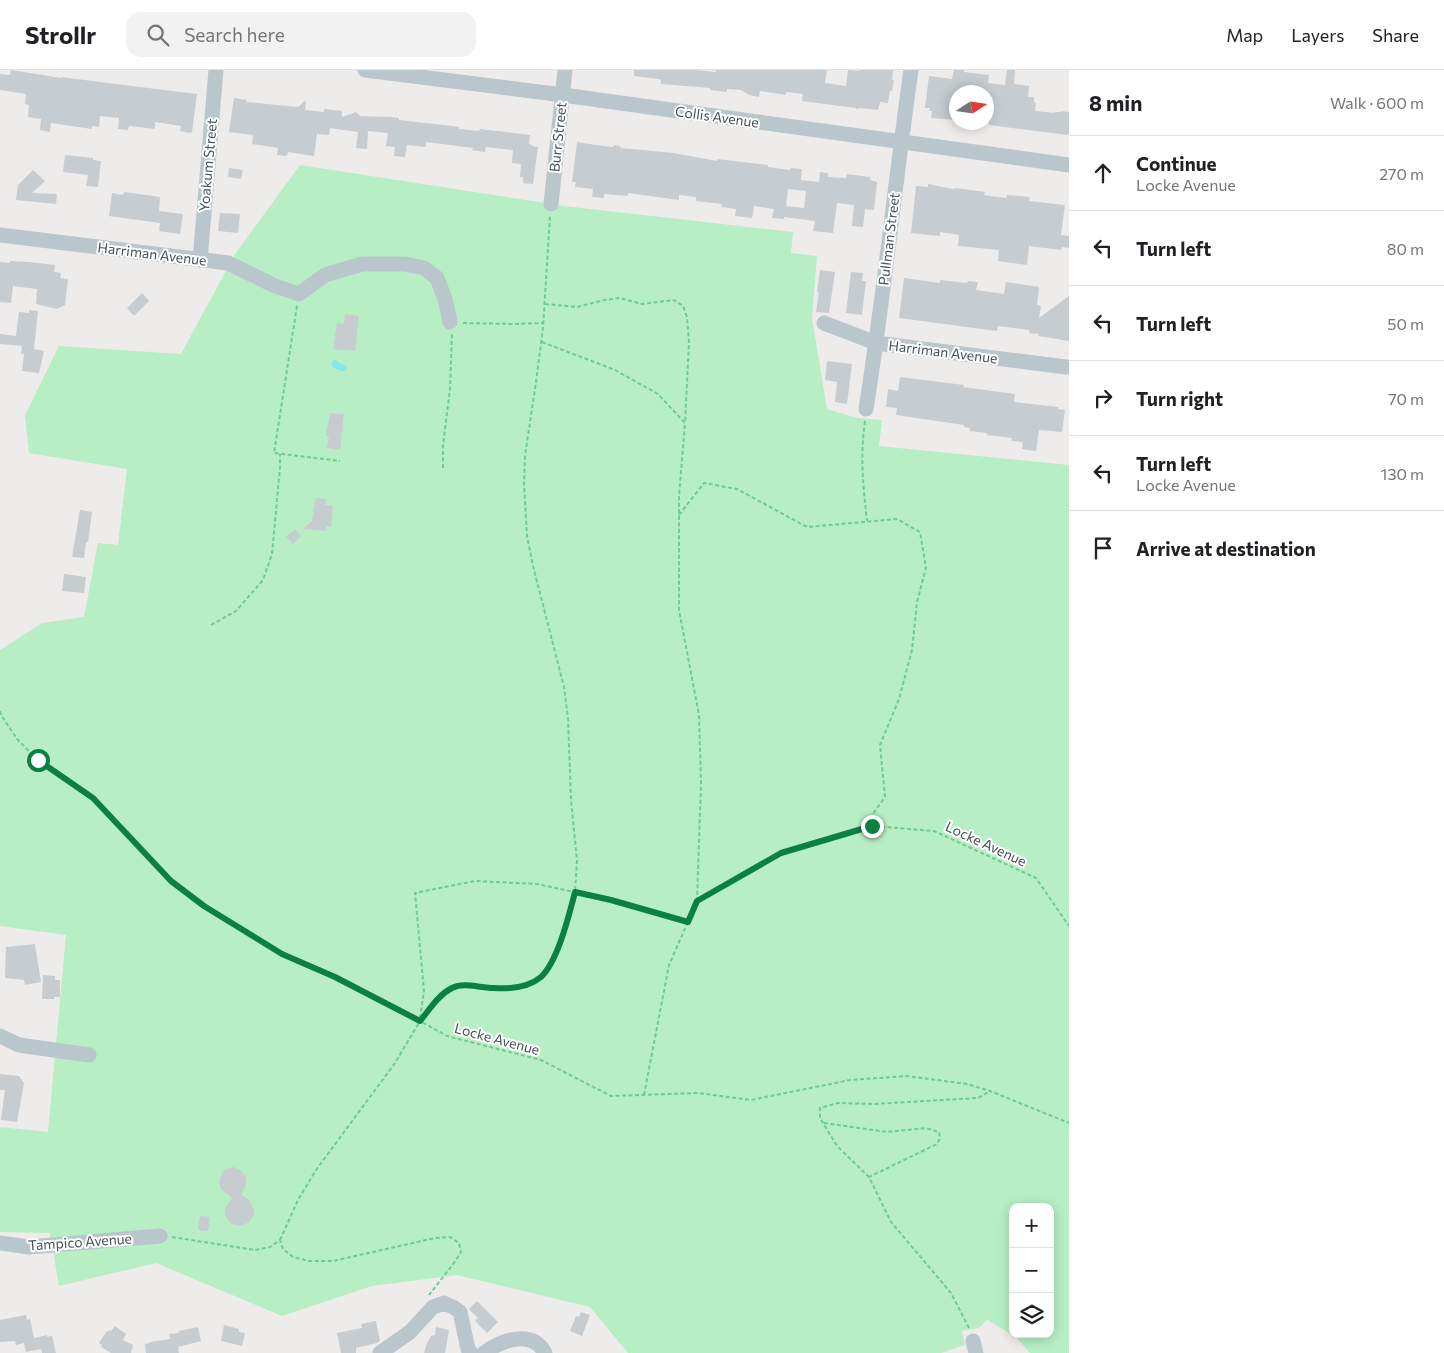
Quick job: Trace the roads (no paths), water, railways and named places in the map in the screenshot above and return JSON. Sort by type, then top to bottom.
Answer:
[{"type":"street","name":"Yoakum Street","points":[[200,260],[216,70]]},
{"type":"street","name":"Collis Avenue","points":[[365,70],[1069,165]]},
{"type":"street","name":"Burr Street","points":[[551,204],[565,70]]},
{"type":"street","name":"Pullman Street","points":[[866,409],[911,70]]},
{"type":"street","name":"Harriman Avenue","points":[[0,236],[228,263],[276,286],[299,294],[325,275],[362,264],[405,264],[424,268],[436,278],[446,300],[450,322]]},
{"type":"street","name":"Harriman Avenue","points":[[824,324],[876,343],[1066,367]]},
{"type":"street","points":[[0,1036],[19,1045],[89,1055]]},
{"type":"street","name":"Tampico Avenue","points":[[0,1243],[29,1247],[160,1236]]},
{"type":"street","points":[[380,1353],[410,1332],[433,1307],[444,1303],[453,1306],[460,1312],[468,1349],[471,1353]]},
{"type":"street","points":[[484,1353],[515,1339],[525,1338],[540,1345],[545,1353]]},
{"type":"water","points":[[336,360],[347,366],[346,371],[332,367],[332,361]]}]
